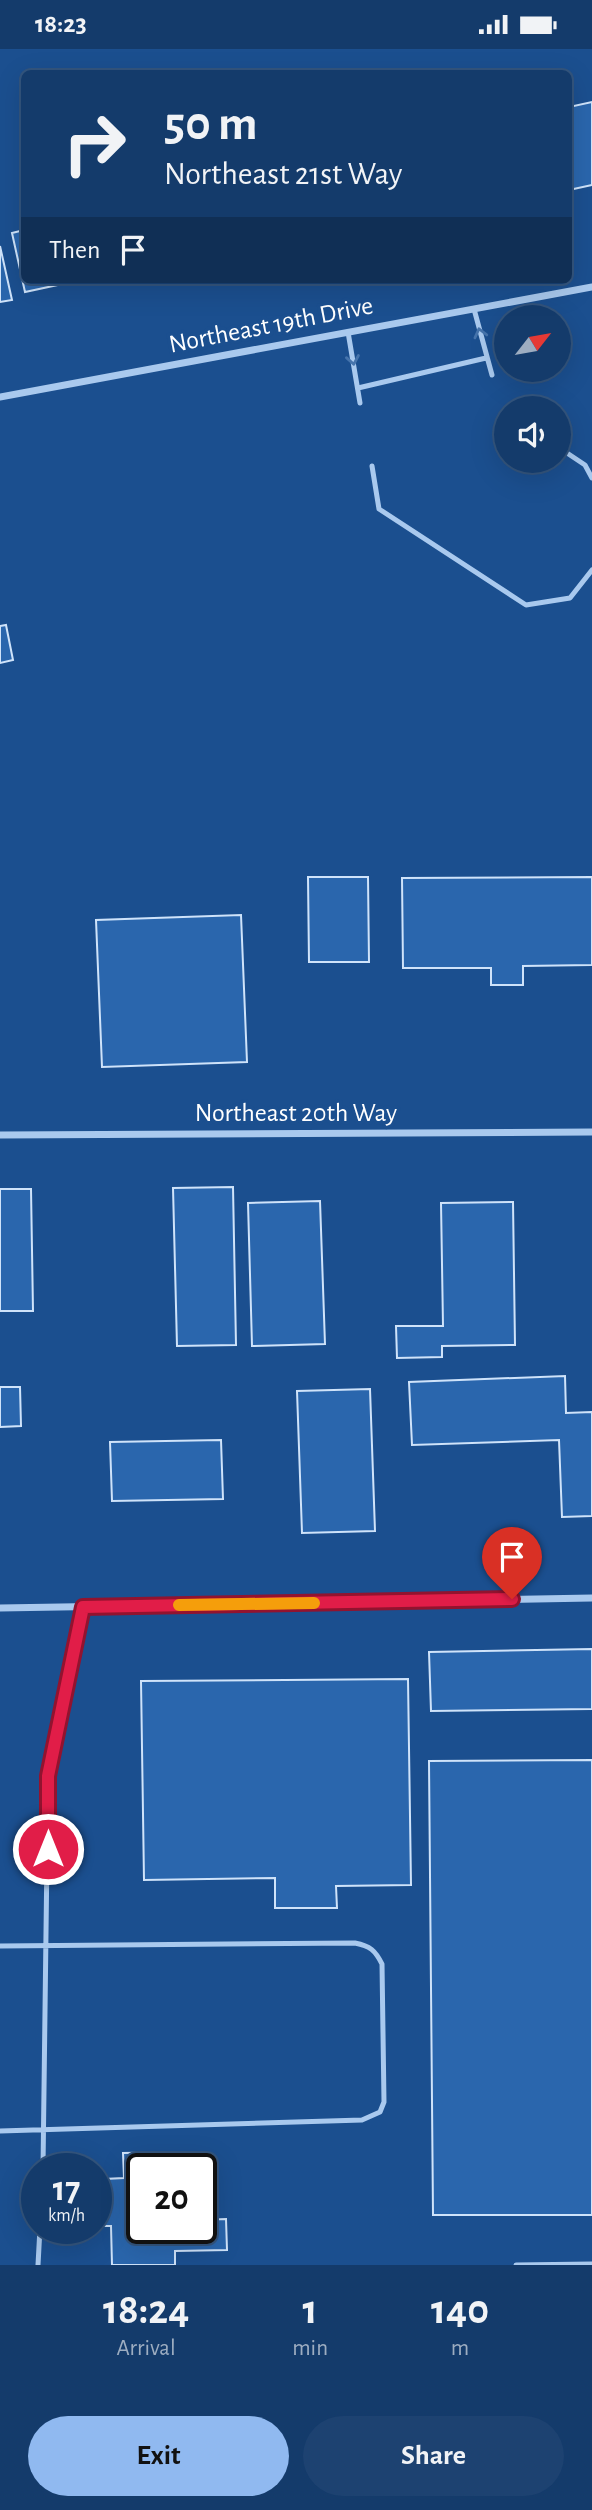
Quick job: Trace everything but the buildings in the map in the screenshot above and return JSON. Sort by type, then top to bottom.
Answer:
[{"type":"street","name":"Northeast 19th Drive","points":[[0,397],[592,287]]},
{"type":"street","name":"Northeast 20th Way","points":[[0,1135],[592,1132]]},
{"type":"street","points":[[0,1608],[592,1598]]},
{"type":"lane","points":[[474,309],[492,375]]},
{"type":"lane","points":[[348,332],[360,403]]},
{"type":"lane","points":[[358,388],[486,358]]},
{"type":"lane","points":[[571,456],[585,465],[592,478]]},
{"type":"lane","points":[[372,466],[379,509],[526,605],[570,598],[592,569]]},
{"type":"lane","points":[[44,2153],[48,1776],[83,1607]]},
{"type":"lane","points":[[0,1946],[367,1945],[376,1952],[382,1964],[384,2102],[380,2112],[362,2120],[0,2131]]},
{"type":"lane","points":[[38,2265],[39,2244]]},
{"type":"lane","points":[[516,2265],[592,2264]]},
{"type":"slow traffic","points":[[179,1605],[314,1603]]},
{"type":"route","points":[[48,1849],[48,1776],[83,1607],[512,1599]]}]
